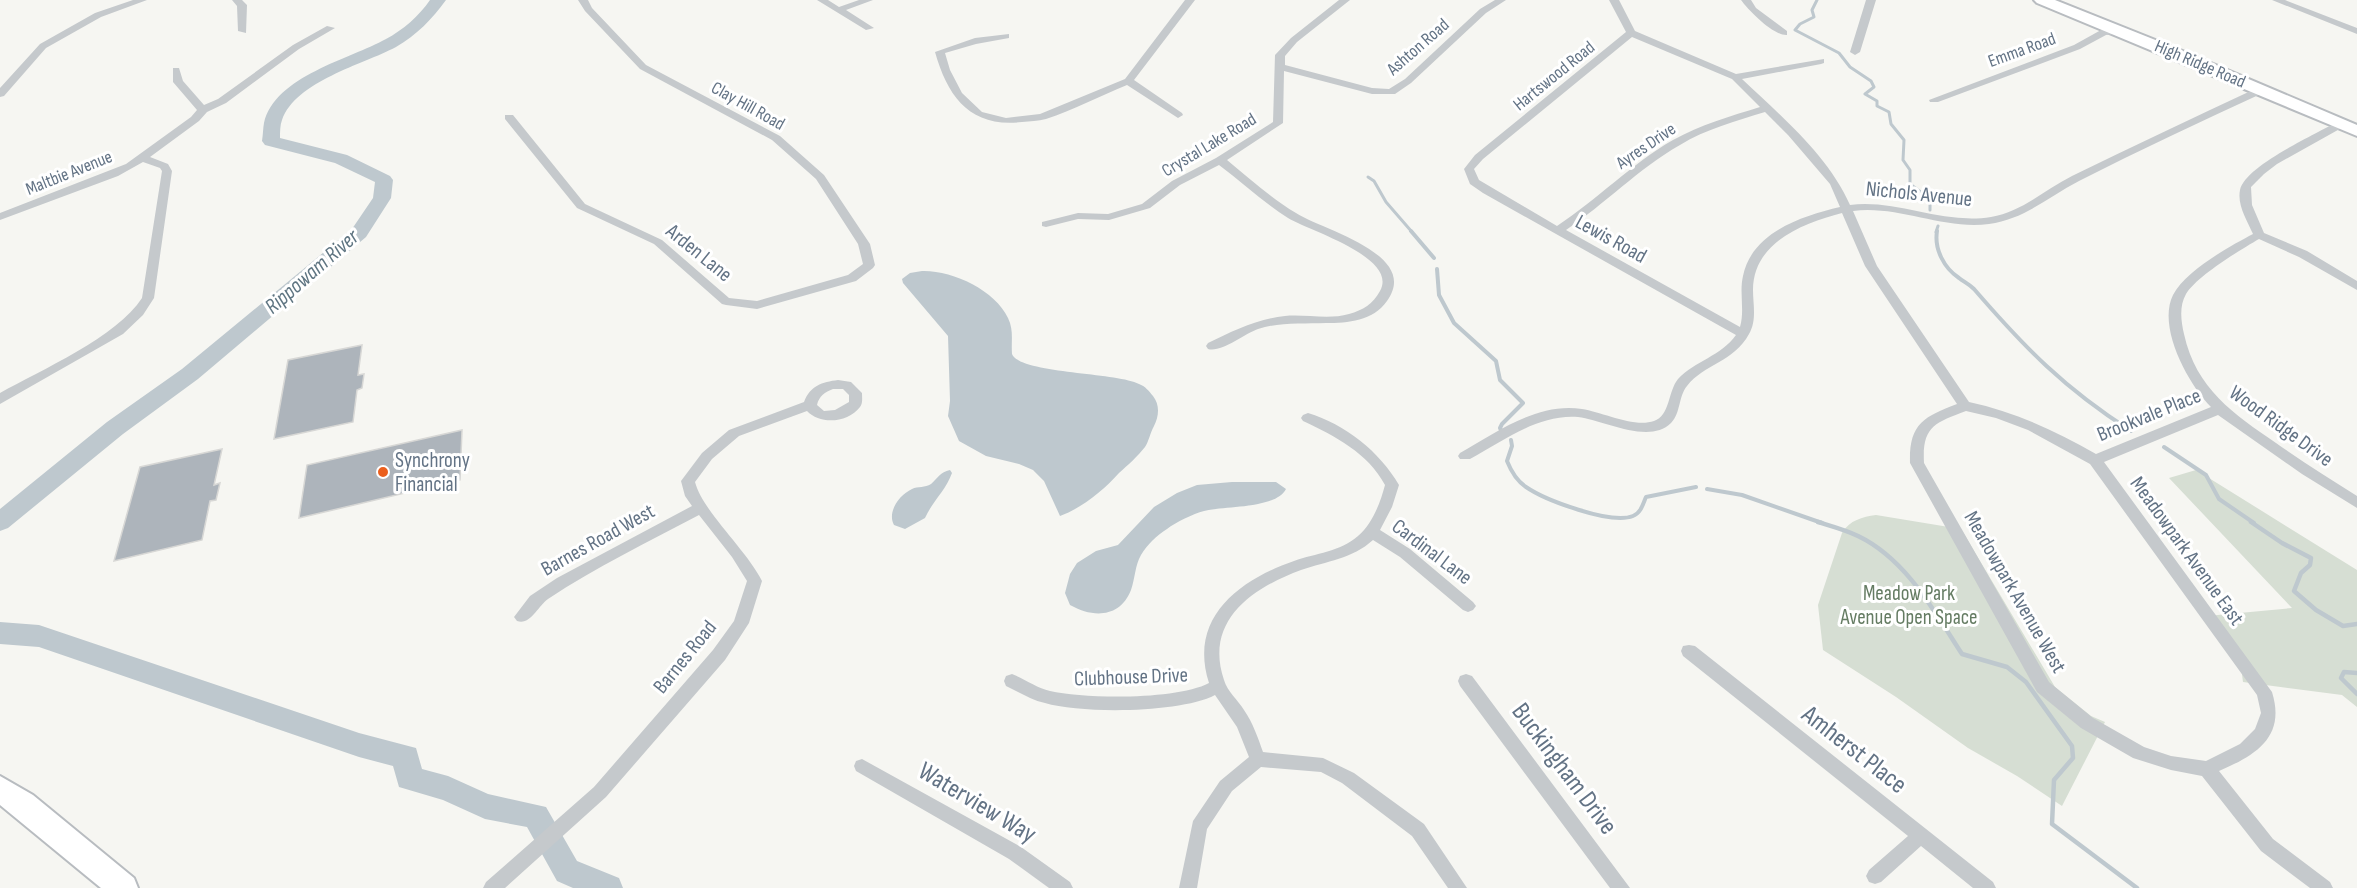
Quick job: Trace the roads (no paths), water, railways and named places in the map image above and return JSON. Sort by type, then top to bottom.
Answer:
[{"type":"main road","name":"High Ridge Road","points":[[2042,0],[2349,128]]},
{"type":"main road","points":[[0,789],[35,814],[123,888]]},
{"type":"street","points":[[0,94],[43,46],[98,15],[142,0]]},
{"type":"street","points":[[237,0],[242,6],[243,31]]},
{"type":"street","name":"Clay Hill Road","points":[[583,0],[588,9],[643,67],[776,138],[820,177],[864,244],[869,265]]},
{"type":"street","points":[[822,0],[841,9],[869,28]]},
{"type":"street","points":[[841,9],[868,0]]},
{"type":"street","points":[[1006,36],[982,39],[940,52],[945,70],[958,94],[978,114],[1006,121],[1042,117],[1128,81],[1190,0]]},
{"type":"street","name":"Crystal Lake Road","points":[[1046,224],[1078,216],[1109,217],[1146,206],[1176,183],[1220,160],[1278,123],[1280,55],[1294,40],[1345,0]]},
{"type":"street","name":"Ashton Road","points":[[1279,67],[1372,91],[1391,92],[1408,81],[1483,11],[1501,0]]},
{"type":"street","points":[[1614,0],[1631,33],[1735,77],[1791,133],[1835,183],[1870,266],[1965,406]]},
{"type":"street","points":[[1746,0],[1753,10],[1784,33]]},
{"type":"street","points":[[1855,52],[1871,0]]},
{"type":"street","points":[[2277,0],[2357,31]]},
{"type":"street","name":"Maltbie Avenue","points":[[0,217],[114,174],[195,119],[203,110],[222,101],[296,47],[330,28]]},
{"type":"street","name":"Emma Road","points":[[1934,100],[2077,47],[2104,32],[2120,31]]},
{"type":"street","name":"Hartswood Road","points":[[1469,169],[1479,157],[1631,33]]},
{"type":"street","points":[[1735,77],[1821,61]]},
{"type":"street","points":[[176,70],[178,82],[203,110]]},
{"type":"street","points":[[1128,81],[1178,115]]},
{"type":"street","name":"Nichols Avenue","points":[[1743,334],[1748,325],[1747,284],[1756,256],[1773,236],[1800,223],[1846,209],[1864,207],[1960,223],[1984,222],[2008,217],[2070,182],[2261,90]]},
{"type":"street","name":"Ayres Drive","points":[[1557,231],[1582,216],[1642,164],[1677,141],[1766,109]]},
{"type":"street","name":"Arden Lane","points":[[509,117],[582,206],[658,242],[726,301],[758,305],[852,278],[869,265]]},
{"type":"street","points":[[2349,128],[2258,171],[2246,183],[2245,198],[2259,235],[2303,254],[2357,286]]},
{"type":"street","points":[[0,399],[119,331],[139,312],[148,298],[167,171],[164,166],[141,157]]},
{"type":"street","points":[[1212,346],[1254,326],[1284,320],[1347,319],[1370,311],[1389,286],[1388,274],[1376,260],[1359,247],[1292,216],[1220,160]]},
{"type":"street","name":"Lewis Road","points":[[1469,169],[1474,182],[1487,191],[1743,334]]},
{"type":"street","name":"Wood Ridge Drive","points":[[2259,235],[2244,243],[2188,284],[2178,296],[2175,322],[2181,351],[2219,409],[2293,462],[2357,503]]},
{"type":"street","points":[[1465,456],[1531,420],[1556,412],[1580,413],[1644,427],[1663,423],[1668,418],[1676,392],[1684,381],[1734,349],[1743,334]]},
{"type":"street","name":"Barnes Road","points":[[492,888],[591,800],[719,655],[741,623],[755,581],[737,553],[692,496],[688,481],[706,456],[734,433],[810,405]]},
{"type":"street","name":"Meadowpark Avenue East","points":[[1965,406],[1996,412],[2023,421],[2062,439],[2096,460],[2264,692],[2270,714],[2261,736],[2235,756],[2207,769]]},
{"type":"street","name":"Meadowpark Avenue West","points":[[1965,406],[1934,418],[1920,430],[1915,444],[1917,463],[2043,687],[2087,723],[2139,753],[2171,763],[2207,769]]},
{"type":"street","name":"Brookvale Place","points":[[2096,460],[2219,409]]},
{"type":"street","points":[[1258,759],[1241,718],[1218,686],[1211,646],[1218,624],[1226,610],[1264,581],[1300,565],[1337,554],[1362,541],[1389,497],[1392,485],[1388,475],[1372,459],[1340,435],[1308,418]]},
{"type":"street","name":"Barnes Road West","points":[[522,617],[535,600],[562,582],[701,507]]},
{"type":"street","name":"Cardinal Lane","points":[[1370,531],[1405,553],[1468,606]]},
{"type":"street","name":"Amherst Place","points":[[1689,651],[1988,888]]},
{"type":"street","name":"Clubhouse Drive","points":[[1012,681],[1046,697],[1083,703],[1173,701],[1201,695],[1218,686]]},
{"type":"street","name":"Buckingham Drive","points":[[1466,681],[1621,888]]},
{"type":"street","points":[[1188,888],[1199,827],[1226,786],[1258,759],[1323,765],[1348,778],[1418,830],[1458,888]]},
{"type":"street","name":"Waterview Way","points":[[862,766],[1006,848],[1064,888]]},
{"type":"street","points":[[2207,769],[2267,845],[2324,888]]},
{"type":"street","points":[[1875,876],[1921,836]]},
{"type":"waterway","name":"Rippowam River","points":[[0,522],[115,428],[190,374],[359,233],[382,198],[384,180],[341,159],[271,141],[273,121],[282,104],[296,91],[314,79],[398,39],[423,19],[438,0]]},
{"type":"waterway","points":[[1817,0],[1812,10],[1814,17],[1800,24],[1795,30],[1839,53],[1850,67],[1871,81],[1874,87],[1865,94],[1877,101],[1877,106],[1889,112],[1891,124],[1904,140],[1903,160],[1910,170],[1910,184],[1930,199],[1930,210]]},
{"type":"waterway","points":[[1368,177],[1374,181],[1386,202],[1412,232]]},
{"type":"waterway","points":[[1936,232],[1938,226]]},
{"type":"waterway","points":[[1411,231],[1434,258]]},
{"type":"waterway","points":[[1937,231],[1937,245],[1941,258],[1949,269],[1974,289],[2028,349],[2065,383],[2131,431]]},
{"type":"waterway","points":[[1437,269],[1439,295],[1454,323],[1496,361],[1500,380],[1523,403],[1502,424],[1500,428],[1502,432]]},
{"type":"waterway","points":[[1511,440],[1512,446],[1507,461],[1523,485],[1578,510],[1623,518],[1636,515],[1646,497],[1696,487]]},
{"type":"waterway","points":[[2164,447],[2206,475],[2219,499],[2254,523]]},
{"type":"waterway","points":[[1707,489],[1742,495],[1822,523]]},
{"type":"waterway","points":[[1818,522],[1858,536],[1891,558],[1918,588],[1962,654],[2007,667],[2026,682],[2072,746],[2073,758],[2054,780],[2052,824],[2137,888]]},
{"type":"waterway","points":[[2251,522],[2282,543],[2311,558],[2310,565],[2301,573],[2294,591],[2316,610],[2343,626],[2357,624]]},
{"type":"waterway","name":"Rippowam River","points":[[0,633],[39,636],[359,745],[406,757],[409,778],[448,789],[485,806],[536,816],[567,871],[608,888]]},
{"type":"waterway","points":[[2357,673],[2344,672],[2341,678],[2357,694]]},
{"type":"place","name":"Synchrony Financial","points":[[383,472]]},
{"type":"park label","name":"Meadow Park Avenue Open Space","points":[[1909,605]]}]
